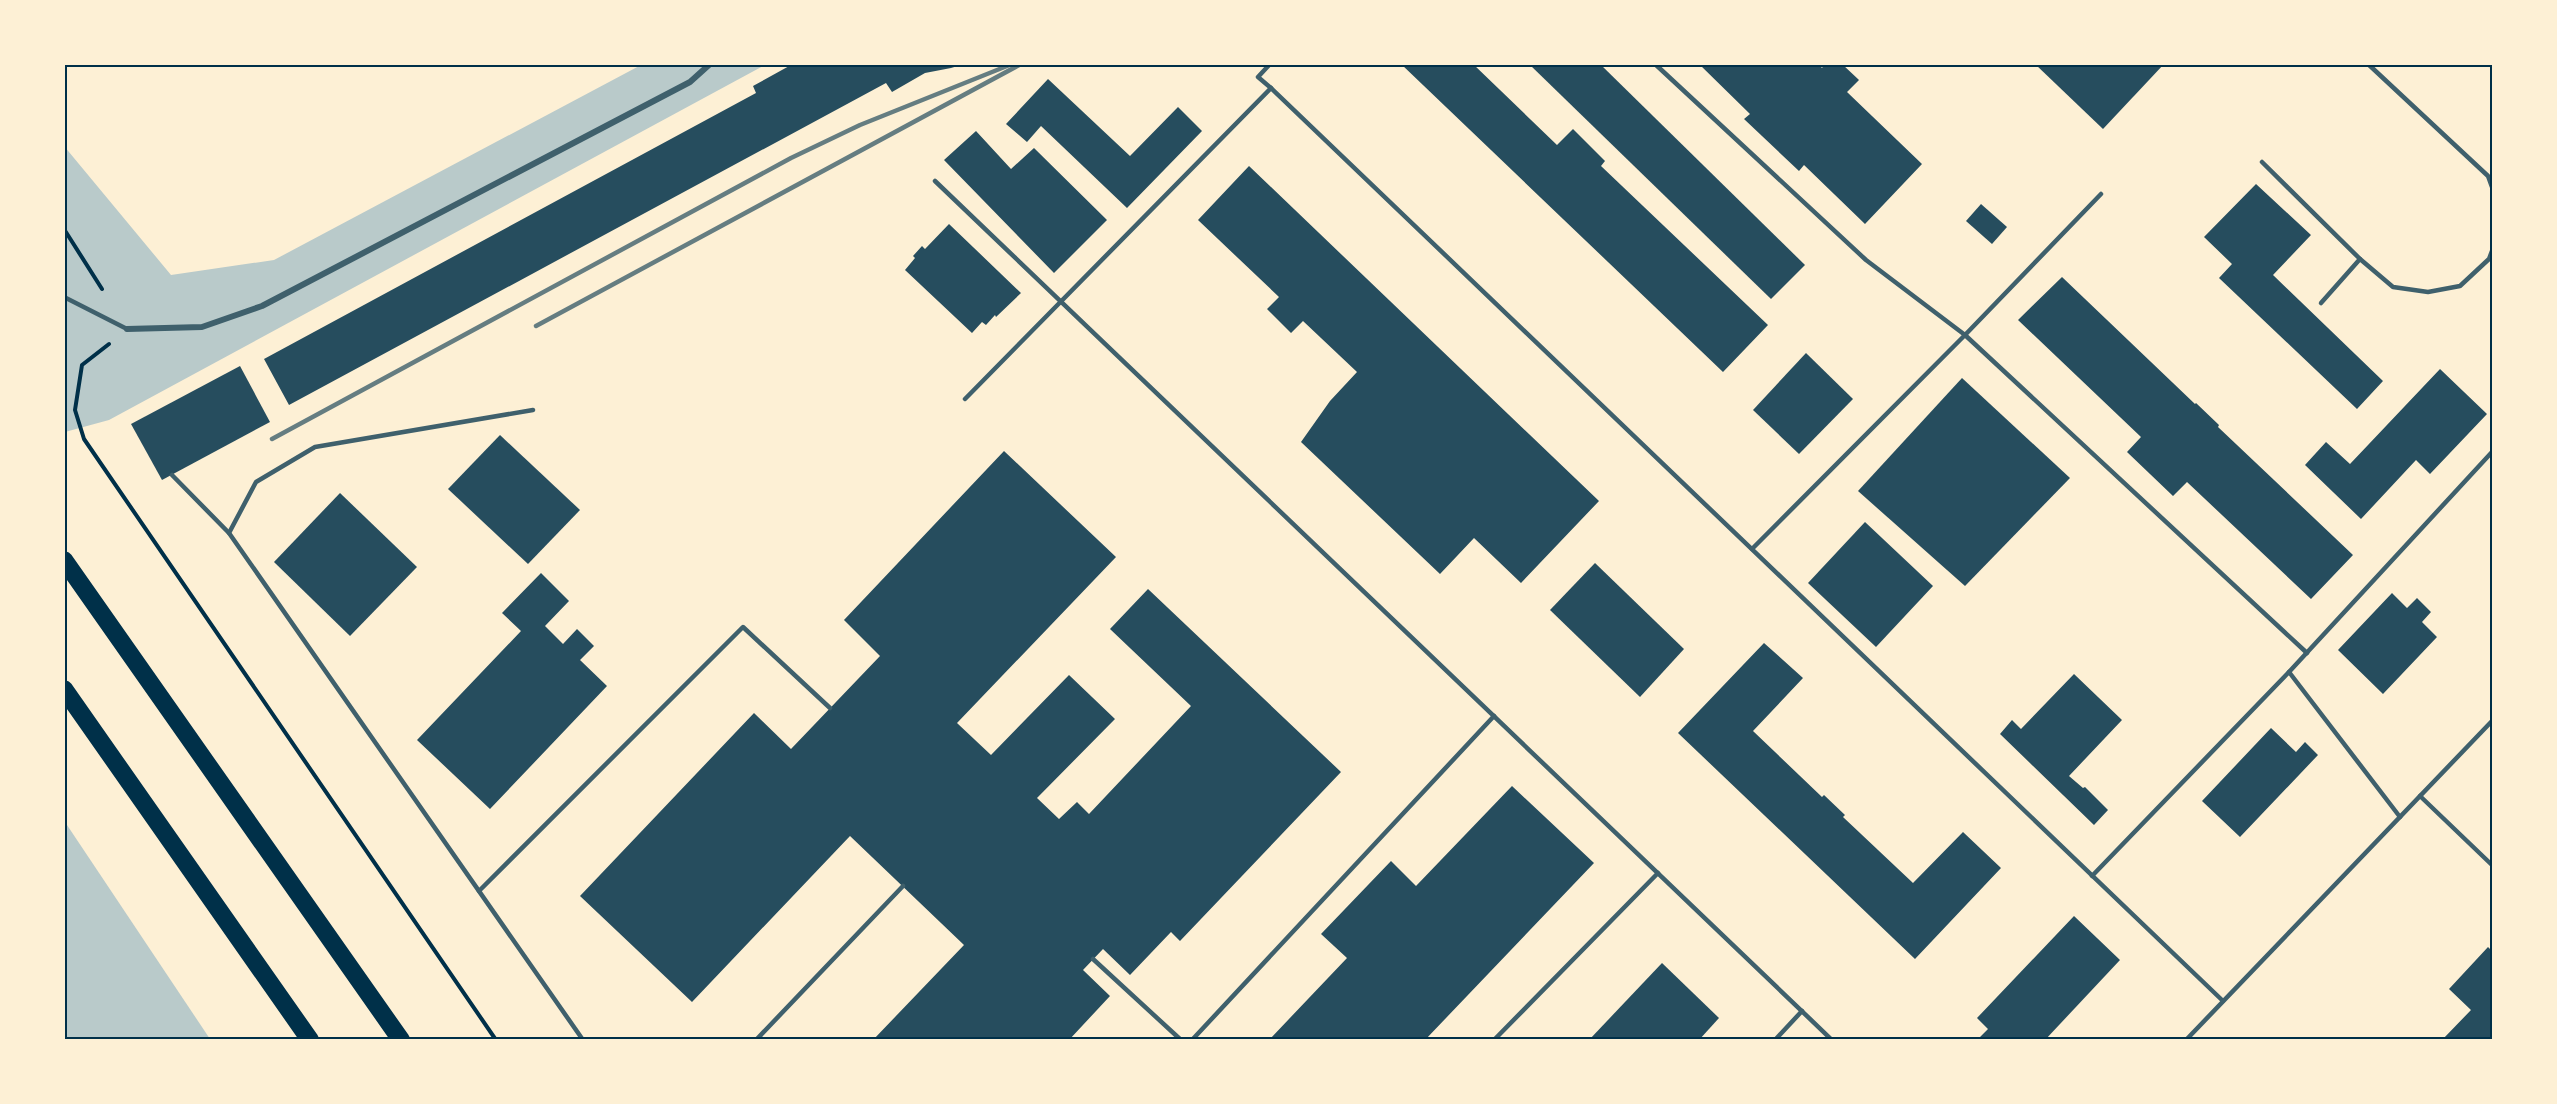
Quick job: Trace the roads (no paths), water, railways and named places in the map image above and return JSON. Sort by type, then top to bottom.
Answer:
[{"type":"highway","points":[[64,560],[401,1040]]},
{"type":"highway","points":[[64,689],[310,1040]]},
{"type":"street","points":[[127,329],[202,327],[262,306],[690,82],[710,64]]},
{"type":"lane","points":[[1270,64],[1258,77],[2223,1001]]},
{"type":"lane","points":[[1655,64],[1866,260],[1965,335],[2307,653]]},
{"type":"lane","points":[[2368,64],[2490,177],[2493,187]]},
{"type":"lane","points":[[965,399],[1271,88]]},
{"type":"lane","points":[[2262,162],[2360,259],[2393,286],[2428,292],[2460,286],[2489,260],[2493,251]]},
{"type":"lane","points":[[935,181],[1832,1040]]},
{"type":"lane","points":[[1752,549],[2101,195]]},
{"type":"lane","points":[[2321,303],[2360,259]]},
{"type":"lane","points":[[64,297],[127,329]]},
{"type":"lane","points":[[229,533],[256,482],[315,447],[533,410]]},
{"type":"lane","points":[[2092,876],[2307,653],[2493,452]]},
{"type":"lane","points":[[172,475],[229,533],[583,1040]]},
{"type":"lane","points":[[479,891],[743,627],[830,708]]},
{"type":"lane","points":[[2289,672],[2400,817]]},
{"type":"lane","points":[[1192,1040],[1494,716]]},
{"type":"lane","points":[[2186,1040],[2493,721]]},
{"type":"lane","points":[[2420,796],[2493,865]]},
{"type":"lane","points":[[1494,1040],[1658,873]]},
{"type":"lane","points":[[756,1040],[903,886]]},
{"type":"lane","points":[[1093,959],[1181,1040]]},
{"type":"lane","points":[[1774,1040],[1802,1011]]},
{"type":"railway","points":[[272,439],[791,158],[860,125],[1012,64]]},
{"type":"railway","points":[[536,326],[1021,64]]}]
